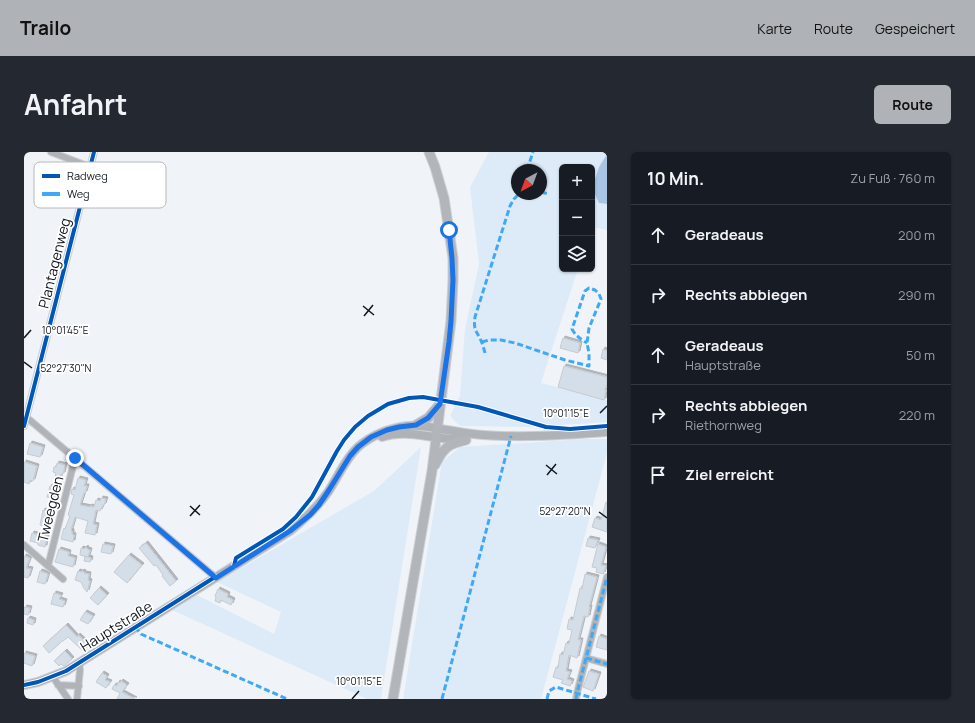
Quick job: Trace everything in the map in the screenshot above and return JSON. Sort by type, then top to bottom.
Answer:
[{"type":"main road","points":[[393,699],[432,471],[451,321],[453,280],[452,258],[444,198],[429,152]]},
{"type":"main road","points":[[416,425],[428,418],[440,404]]},
{"type":"main road","points":[[341,469],[358,447],[371,437],[387,430],[399,427],[416,425],[423,426],[436,433],[466,440]]},
{"type":"main road","points":[[341,469],[360,449],[373,441],[388,435],[405,433],[436,433],[538,436],[607,432]]},
{"type":"main road","points":[[432,471],[446,448],[453,443],[466,440],[506,436]]},
{"type":"main road","name":"Hauptstraße","points":[[24,685],[53,677],[66,671],[290,531],[310,515],[319,505],[341,469]]},
{"type":"street","points":[[51,152],[77,162]]},
{"type":"street","name":"Plantagenweg","points":[[91,162],[94,152]]},
{"type":"street","name":"Plantagenweg","points":[[24,426],[25,416],[79,208]]},
{"type":"street","points":[[25,416],[216,578]]},
{"type":"street","name":"Tweegden","points":[[48,566],[75,458]]},
{"type":"street","name":"Tweegden","points":[[24,545],[63,579]]},
{"type":"street","points":[[576,699],[605,593],[607,577]]},
{"type":"street","points":[[586,658],[607,664]]},
{"type":"street","name":"Hauptstraße","points":[[77,699],[80,670],[79,663]]},
{"type":"street","points":[[53,677],[68,699]]},
{"type":"street","points":[[58,685],[78,686]]},
{"type":"shaded area","points":[[489,152],[607,152],[599,167],[599,203],[607,204],[607,230],[595,228],[595,164],[559,164],[559,272],[577,272],[541,383],[607,400],[607,422],[528,427],[460,426],[450,416],[460,396],[465,329],[479,264],[470,187]]},
{"type":"shaded area","points":[[584,439],[607,439],[607,453],[541,699],[403,699],[442,462],[460,447]]},
{"type":"shaded area","points":[[421,447],[381,699],[367,699],[172,610],[197,595],[274,634],[281,612],[217,582],[374,491]]},
{"type":"water","points":[[607,154],[607,204],[599,203],[595,194],[595,179],[599,167]]},
{"type":"building","points":[[563,338],[580,343],[578,353],[560,348]]},
{"type":"building","points":[[603,349],[607,351],[607,360],[601,358]]},
{"type":"building","points":[[564,366],[607,377],[604,400],[558,387]]},
{"type":"building","points":[[30,443],[43,447],[40,457],[27,454]]},
{"type":"building","points":[[24,462],[37,466],[33,481],[30,480],[29,484],[24,482]]},
{"type":"building","points":[[57,463],[65,465],[63,474],[61,474],[60,478],[55,476],[56,473],[53,472]]},
{"type":"building","points":[[78,478],[86,480],[84,486],[87,486],[80,505],[94,507],[96,500],[100,501],[101,498],[106,499],[100,511],[96,510],[93,524],[97,525],[95,535],[85,533],[88,521],[75,517],[71,530],[72,534],[74,535],[73,542],[61,539],[64,528],[65,529],[70,516],[68,515],[74,495],[71,494],[72,489],[75,490]]},
{"type":"building","points":[[50,486],[59,489],[56,500],[47,497]]},
{"type":"building","points":[[606,502],[607,532],[592,527],[595,518],[601,520]]},
{"type":"building","points":[[43,510],[53,513],[49,527],[40,525]]},
{"type":"building","points":[[32,533],[47,537],[45,547],[30,541]]},
{"type":"building","points":[[588,538],[598,540],[595,548],[586,546]]},
{"type":"building","points":[[146,543],[176,581],[170,586],[156,565],[154,566],[139,548]]},
{"type":"building","points":[[103,544],[113,546],[111,554],[101,552]]},
{"type":"building","points":[[598,544],[606,547],[601,565],[606,566],[603,574],[596,572],[597,568],[592,567]]},
{"type":"building","points":[[86,547],[90,550],[88,557],[80,555],[81,548],[84,549]]},
{"type":"building","points":[[59,549],[69,552],[68,556],[75,558],[73,567],[55,562]]},
{"type":"building","points":[[129,555],[142,565],[127,583],[114,572]]},
{"type":"building","points":[[24,556],[30,558],[26,568],[31,569],[28,578],[24,577]]},
{"type":"building","points":[[85,556],[91,558],[90,562],[84,561]]},
{"type":"building","points":[[40,571],[48,574],[45,584],[37,582]]},
{"type":"building","points":[[78,571],[83,571],[84,573],[89,574],[88,580],[90,581],[87,592],[81,582],[75,580]]},
{"type":"building","points":[[585,574],[597,577],[589,607],[588,617],[584,616],[578,640],[581,640],[577,658],[569,655],[566,671],[570,672],[567,679],[572,681],[570,686],[561,683],[563,680],[553,677],[556,667],[558,668],[560,654],[563,655],[566,643],[569,644],[572,630],[567,629],[569,619],[573,620],[580,588],[582,589]]},
{"type":"building","points":[[99,588],[107,595],[98,605],[90,598]]},
{"type":"building","points":[[218,589],[228,594],[227,597],[233,600],[231,605],[221,600],[220,603],[215,601],[215,596]]},
{"type":"building","points":[[54,593],[61,595],[59,599],[65,601],[63,607],[51,604]]},
{"type":"building","points":[[25,607],[30,608],[28,615],[24,614]]},
{"type":"building","points":[[85,612],[93,616],[88,624],[80,620]]},
{"type":"building","points":[[28,618],[34,620],[33,625],[27,623]]},
{"type":"building","points":[[66,625],[77,637],[78,635],[89,645],[83,651],[68,637],[49,653],[43,646]]},
{"type":"building","points":[[599,636],[607,639],[607,650],[596,647]]},
{"type":"building","points":[[65,651],[72,659],[64,666],[61,664],[59,666],[54,661]]},
{"type":"building","points":[[24,653],[35,656],[32,666],[24,663]]},
{"type":"building","points":[[589,671],[599,674],[593,691],[583,687]]},
{"type":"building","points":[[102,673],[107,676],[105,680],[110,682],[106,688],[96,682]]},
{"type":"building","points":[[121,681],[127,685],[122,692],[135,699],[117,699],[120,693],[112,689],[114,685],[117,686],[118,682],[120,683]]},
{"type":"marked path","points":[[529,164],[533,152]]},
{"type":"marked path","points":[[485,353],[475,328],[475,317],[510,206],[513,200]]},
{"type":"marked path","points":[[482,342],[489,340],[501,340],[515,343],[565,360],[589,366],[587,343],[589,328],[601,299],[595,290],[589,288],[585,291],[572,329],[578,337],[587,343]]},
{"type":"marked path","points":[[442,699],[511,436]]},
{"type":"marked path","points":[[576,699],[607,577]]},
{"type":"marked path","points":[[135,627],[141,634],[287,699]]},
{"type":"marked path","points":[[586,658],[607,664]]},
{"type":"marked path","points":[[547,699],[549,691],[556,687],[596,699]]},
{"type":"cycle path","points":[[91,162],[94,152]]},
{"type":"cycle path","points":[[24,426],[80,208]]},
{"type":"cycle path","points":[[234,566],[236,558],[283,529],[296,517],[312,497],[344,440],[355,427],[368,416],[388,404],[409,398],[423,397],[478,407],[546,427],[570,429],[607,426]]},
{"type":"cycle path","points":[[24,685],[38,682],[66,671],[215,577]]},
{"type":"route","points":[[75,458],[216,578],[290,531],[310,515],[319,505],[350,456],[358,447],[371,437],[387,430],[416,425],[428,418],[440,404],[451,321],[453,280],[449,230]]}]
